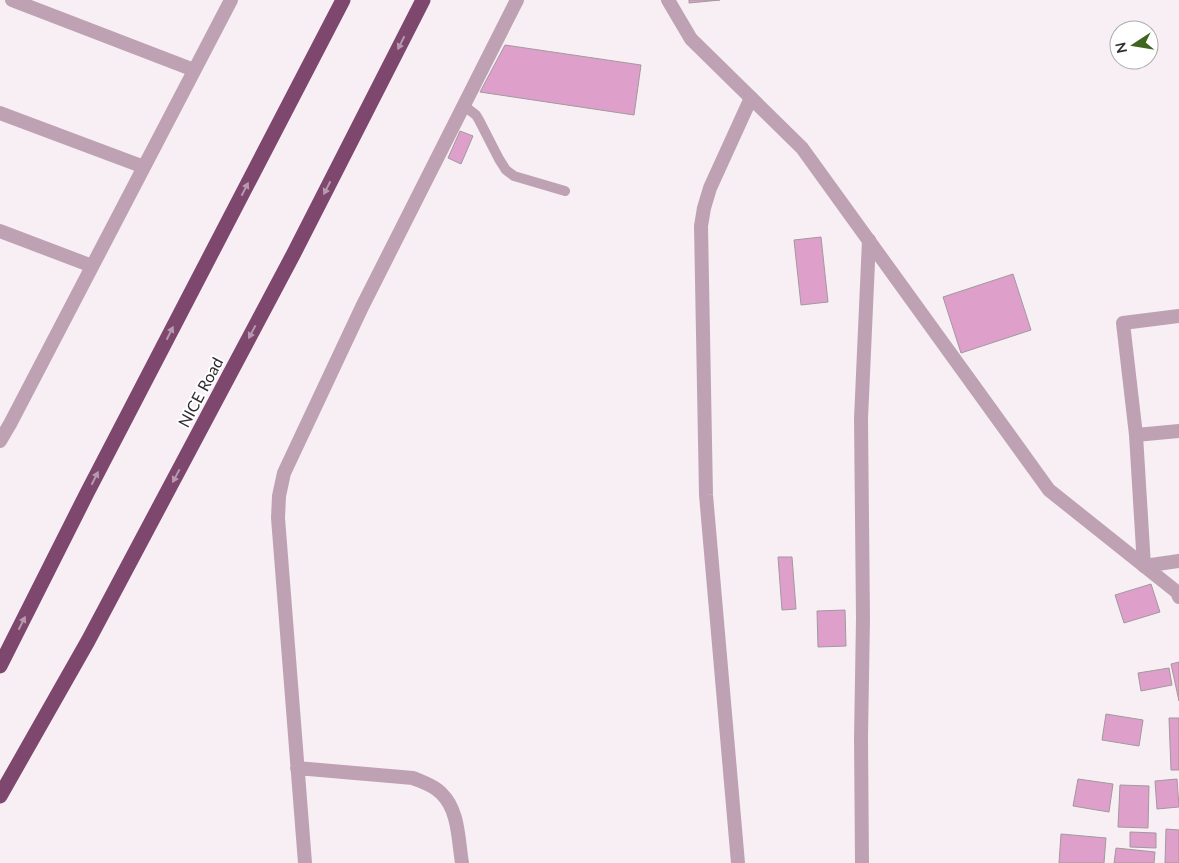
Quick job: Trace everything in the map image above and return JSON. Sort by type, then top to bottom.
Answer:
[{"type":"highway","points":[[0,666],[86,493],[343,0]]},
{"type":"highway","name":"NICE Road","points":[[0,796],[93,632],[293,255],[423,0]]},
{"type":"street","points":[[12,0],[35,4],[194,70]]},
{"type":"street","points":[[0,441],[5,422],[92,266],[231,0]]},
{"type":"street","points":[[305,863],[278,518],[284,473],[362,307],[517,0]]},
{"type":"street","points":[[668,0],[691,39],[802,148],[1049,490],[1177,592],[1179,597]]},
{"type":"street","points":[[738,863],[706,495],[701,226],[710,188],[751,98]]},
{"type":"street","points":[[0,113],[144,167]]},
{"type":"street","points":[[0,231],[92,266]]},
{"type":"street","points":[[862,863],[861,738],[863,618],[861,419],[869,240]]},
{"type":"street","points":[[1144,566],[1136,435],[1123,323],[1179,316]]},
{"type":"street","points":[[1136,435],[1179,430]]},
{"type":"street","points":[[1144,566],[1179,561]]},
{"type":"street","points":[[297,768],[413,778],[429,784],[440,792],[454,814],[462,863]]},
{"type":"lane","points":[[463,105],[476,115],[506,170],[514,176],[565,190]]},
{"type":"building","points":[[689,0],[720,0],[689,3]]},
{"type":"building","points":[[505,45],[641,65],[634,115],[480,92]]},
{"type":"building","points":[[460,131],[473,136],[461,164],[448,158]]},
{"type":"building","points":[[821,237],[828,302],[801,305],[794,240]]},
{"type":"building","points":[[1013,274],[1031,330],[961,353],[943,297]]},
{"type":"building","points":[[778,557],[792,557],[796,609],[782,610]]},
{"type":"building","points":[[1151,584],[1160,612],[1124,623],[1115,595]]},
{"type":"building","points":[[845,610],[846,646],[818,647],[817,611]]},
{"type":"building","points":[[1179,662],[1179,701],[1171,664]]},
{"type":"building","points":[[1169,668],[1172,685],[1141,691],[1138,673]]},
{"type":"building","points":[[1106,714],[1143,720],[1139,746],[1102,740]]},
{"type":"building","points":[[1169,718],[1179,718],[1179,770],[1171,770]]},
{"type":"building","points":[[1078,779],[1113,784],[1109,812],[1073,806]]},
{"type":"building","points":[[1177,779],[1179,807],[1157,809],[1155,781]]},
{"type":"building","points":[[1120,785],[1149,786],[1148,828],[1118,827]]},
{"type":"building","points":[[1166,829],[1179,830],[1179,863],[1165,863]]},
{"type":"building","points":[[1130,832],[1156,833],[1156,848],[1130,847]]},
{"type":"building","points":[[1061,834],[1106,838],[1104,863],[1059,863]]},
{"type":"building","points":[[1116,848],[1155,852],[1154,863],[1114,863]]}]
